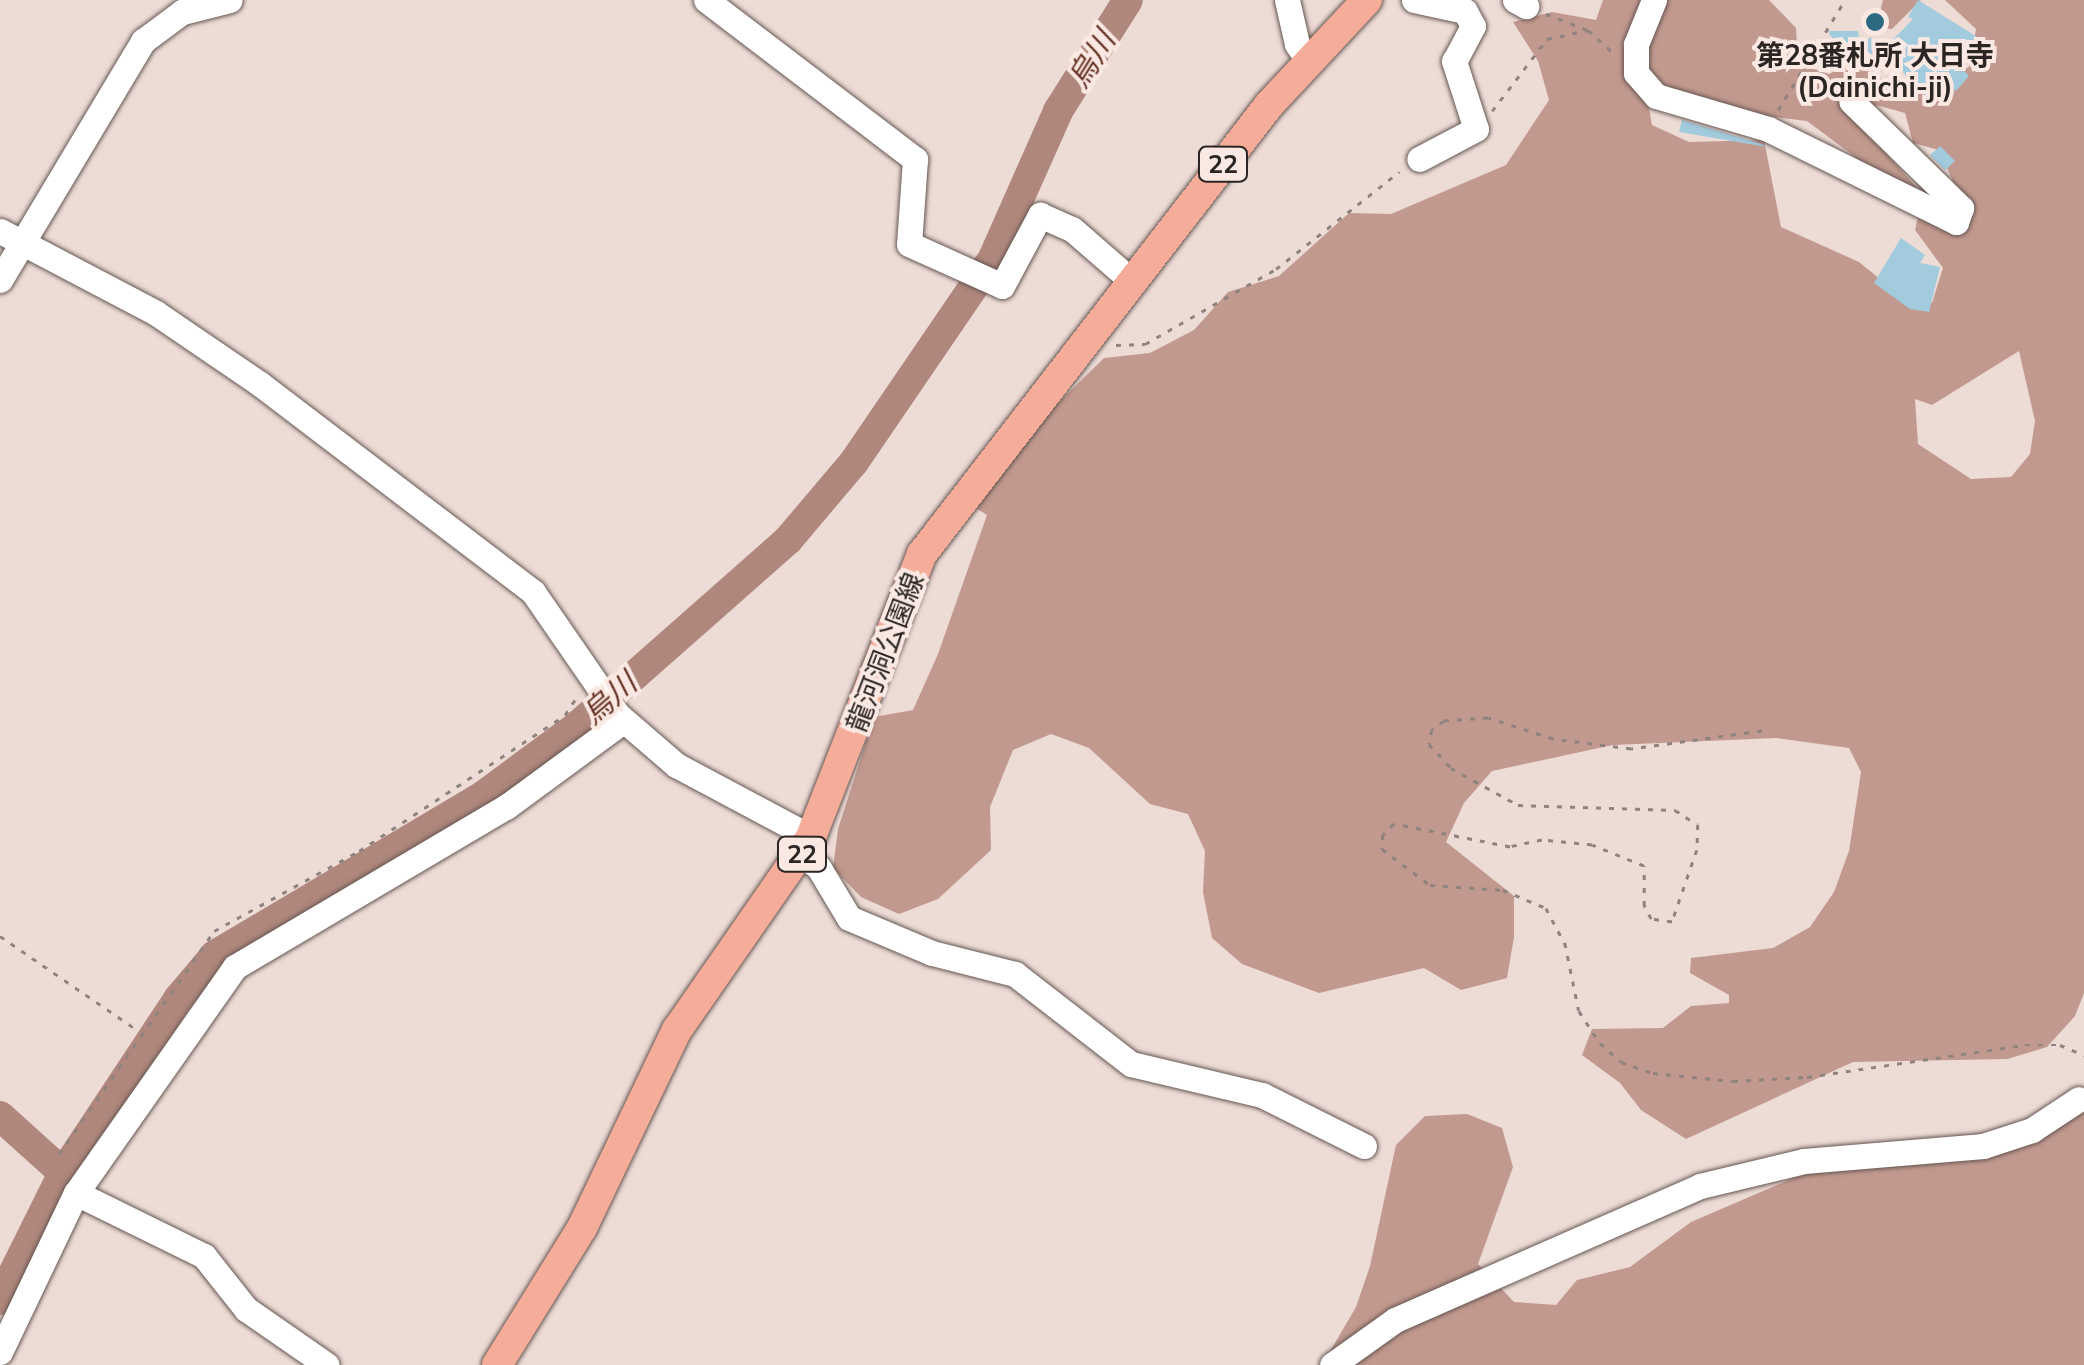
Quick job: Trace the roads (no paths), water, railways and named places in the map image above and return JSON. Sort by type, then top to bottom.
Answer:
[{"type":"main road","name":"龍河洞公園線","points":[[497,1365],[582,1228],[677,1030],[807,846],[922,554],[1309,62],[1367,0]]},
{"type":"street","points":[[0,280],[11,235],[143,41],[182,12],[230,0]]},
{"type":"street","points":[[706,0],[916,159],[909,244],[968,274],[1002,286],[1040,215],[1072,229],[1133,282]]},
{"type":"street","points":[[1287,0],[1297,44],[1309,62]]},
{"type":"street","points":[[1414,0],[1465,11],[1473,26],[1454,60],[1476,128],[1419,158]]},
{"type":"street","points":[[1654,0],[1636,44],[1636,73],[1656,96],[1768,129],[1956,222],[1961,208],[1851,101]]},
{"type":"street","points":[[11,235],[230,363],[534,592],[620,718],[676,765],[807,846],[850,918],[932,953],[1014,974],[1131,1064],[1262,1095],[1364,1146]]},
{"type":"street","points":[[0,1352],[76,1193],[235,967],[506,806],[620,718]]},
{"type":"street","points":[[1332,1365],[1396,1320],[1700,1186],[1804,1161],[1983,1146],[2032,1130],[2079,1099]]},
{"type":"street","points":[[76,1193],[204,1256],[246,1309],[327,1365]]},
{"type":"waterway","name":"烏川","points":[[0,1300],[63,1173],[178,999],[215,955],[484,795],[576,727],[788,540],[854,462],[993,258],[1058,111],[1128,0]]},
{"type":"waterway","points":[[0,1116],[63,1173]]},
{"type":"place","name":"第28番札所 大日寺 (Dainichi-ji)","points":[[1875,22]]}]
